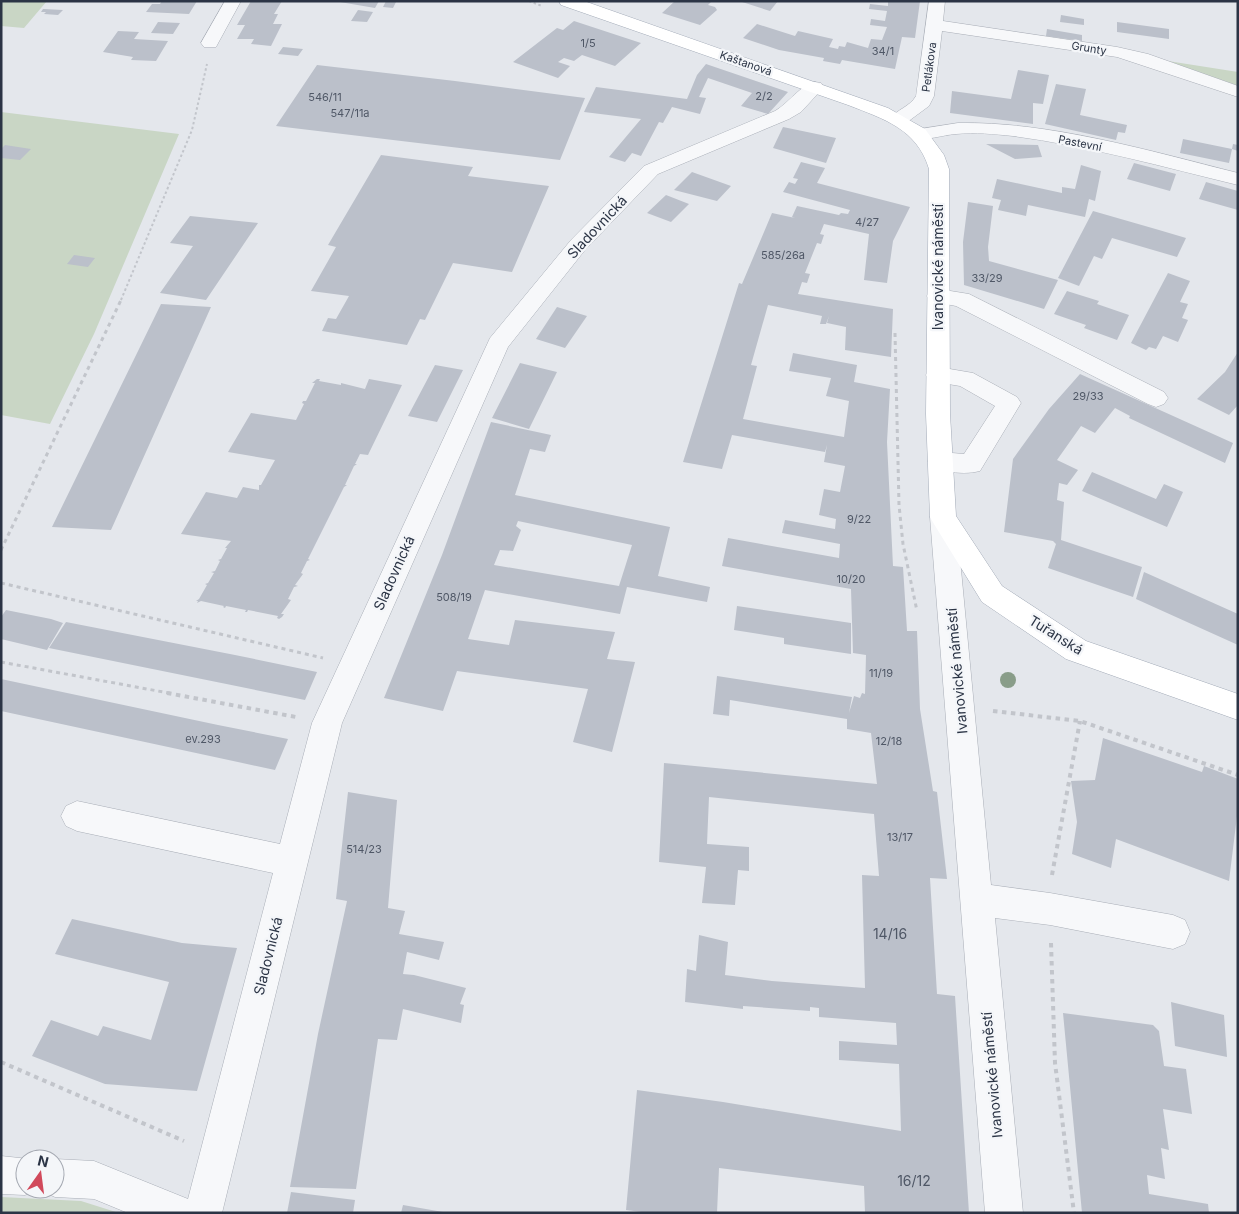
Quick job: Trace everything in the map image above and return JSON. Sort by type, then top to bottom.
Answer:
[{"type":"main road","name":"Kaštanová","points":[[567,1],[815,87],[899,119],[921,134]]},
{"type":"main road","name":"Ivanovické náměstí","points":[[921,134],[933,148],[939,169],[938,376],[943,517]]},
{"type":"main road","name":"Tuřanská","points":[[943,517],[992,594],[1076,650],[1238,707]]},
{"type":"street","points":[[210,44],[233,1]]},
{"type":"street","name":"Petlákova","points":[[899,119],[916,109],[923,102],[937,1]]},
{"type":"street","name":"Grunty","points":[[935,25],[1118,52],[1238,92]]},
{"type":"street","name":"Sladovnická","points":[[203,1213],[326,723],[498,344],[578,245],[651,170],[782,115],[815,87]]},
{"type":"street","name":"Pastevní","points":[[921,134],[958,128],[1034,134],[1114,149],[1238,179]]},
{"type":"street","points":[[938,296],[961,299],[1156,398]]},
{"type":"street","points":[[938,376],[965,379],[1009,403],[971,464],[940,460]]},
{"type":"street","name":"Ivanovické náměstí","points":[[943,517],[1004,1213]]},
{"type":"street","points":[[77,816],[292,862]]},
{"type":"street","points":[[977,899],[1050,909],[1173,932]]},
{"type":"street","points":[[1,1175],[15,1176]]},
{"type":"street","points":[[65,1179],[94,1180],[176,1213]]},
{"type":"path","points":[[1,550],[112,322],[189,139],[205,76],[210,44]]},
{"type":"path","points":[[1,583],[353,665]]},
{"type":"path","points":[[1,662],[326,723]]},
{"type":"path","points":[[960,708],[1080,721],[1238,775]]},
{"type":"path","points":[[1074,1213],[1055,1063],[1049,891],[1080,721]]},
{"type":"path","points":[[1,1062],[217,1155]]},
{"type":"green space","points":[[1,1],[47,1],[24,28],[1,26]]},
{"type":"green space","points":[[1168,61],[1238,72],[1238,86]]},
{"type":"green space","points":[[1,112],[179,134],[94,334],[50,424],[1,415]]},
{"type":"green space","points":[[1,1197],[81,1201],[119,1213],[1,1213]]},
{"type":"building","points":[[162,1],[197,1],[189,14],[146,12],[152,4],[160,4]]},
{"type":"building","points":[[251,1],[282,1],[274,14],[278,14],[273,24],[282,24],[271,46],[251,44],[254,39],[237,39],[245,25],[237,25]]},
{"type":"building","points":[[334,1],[379,1],[375,8]]},
{"type":"building","points":[[386,1],[396,2],[393,8],[383,7]]},
{"type":"building","points":[[675,1],[712,1],[708,5],[715,7],[717,10],[700,25],[662,13]]},
{"type":"building","points":[[739,1],[778,1],[770,11]]},
{"type":"building","points":[[888,1],[920,1],[915,38],[902,37],[895,69],[842,60],[840,64],[823,61],[824,58],[779,50],[743,38],[757,24],[795,36],[798,31],[833,39],[829,47],[838,49],[839,46],[845,47],[847,42],[868,48],[871,39],[882,40],[887,27],[870,25],[871,19],[885,21],[887,11],[869,9],[870,4],[888,6]]},
{"type":"building","points":[[43,9],[63,10],[58,15],[44,14],[46,12],[41,12]]},
{"type":"building","points":[[358,10],[373,12],[367,22],[351,21]]},
{"type":"building","points":[[1061,15],[1084,19],[1084,25],[1060,22]]},
{"type":"building","points":[[574,21],[641,43],[615,66],[582,55],[574,61],[564,58],[558,62],[570,66],[558,78],[513,62],[557,28],[563,30]]},
{"type":"building","points":[[158,22],[180,23],[173,34],[151,33]]},
{"type":"building","points":[[1117,22],[1169,29],[1169,39],[1117,32]]},
{"type":"building","points":[[1047,29],[1082,35],[1082,41],[1046,36]]},
{"type":"building","points":[[118,31],[139,32],[134,39],[168,41],[156,61],[131,60],[133,57],[103,52]]},
{"type":"building","points":[[283,47],[303,49],[298,56],[278,54]]},
{"type":"building","points":[[706,64],[788,92],[768,114],[741,106],[752,93],[708,78],[699,97],[706,98],[700,114],[672,107],[663,123],[659,122],[641,156],[632,153],[625,162],[609,157],[641,119],[584,112],[596,87],[687,99],[697,75]]},
{"type":"building","points":[[317,65],[585,98],[560,160],[276,126]]},
{"type":"building","points":[[1018,70],[1049,75],[1043,104],[1033,103],[1033,124],[950,113],[952,91],[1011,99]]},
{"type":"building","points":[[1056,84],[1086,89],[1080,115],[1127,125],[1125,133],[1118,132],[1116,140],[1045,124]]},
{"type":"building","points":[[783,127],[836,138],[826,163],[773,148]]},
{"type":"building","points":[[1183,139],[1232,149],[1229,163],[1180,153]]},
{"type":"building","points":[[986,144],[1038,145],[1042,157],[1015,159]]},
{"type":"building","points":[[1233,144],[1238,145],[1238,151],[1232,149]]},
{"type":"building","points":[[5,145],[31,149],[20,160],[1,158],[1,149]]},
{"type":"building","points":[[381,155],[473,167],[468,176],[549,186],[512,272],[453,263],[425,320],[420,319],[407,345],[322,331],[328,318],[336,319],[349,296],[311,291],[336,247],[328,245]]},
{"type":"building","points":[[801,162],[825,168],[817,183],[910,207],[893,241],[887,283],[864,280],[869,234],[824,224],[820,234],[824,235],[821,244],[817,243],[805,273],[810,274],[807,283],[802,282],[798,294],[893,309],[891,357],[845,350],[846,327],[827,323],[829,316],[826,324],[820,324],[822,316],[768,305],[751,365],[757,366],[743,419],[844,437],[849,401],[826,396],[831,378],[789,371],[793,353],[857,365],[854,382],[890,389],[887,442],[893,566],[903,567],[907,631],[917,631],[920,709],[933,791],[937,792],[947,879],[930,878],[937,994],[955,996],[969,1213],[865,1213],[864,1186],[719,1168],[717,1213],[649,1213],[626,1210],[637,1090],[901,1131],[899,1064],[839,1060],[839,1041],[897,1045],[896,1023],[819,1017],[819,1008],[810,1007],[810,1011],[743,1006],[743,1009],[685,1002],[687,969],[696,971],[699,935],[728,942],[725,975],[772,981],[865,988],[862,875],[879,876],[874,814],[709,797],[707,844],[749,847],[749,871],[738,870],[735,905],[702,903],[706,867],[659,862],[664,763],[877,784],[871,733],[847,729],[847,719],[730,700],[729,716],[713,714],[717,676],[852,697],[849,713],[854,696],[860,698],[862,693],[865,694],[866,655],[853,653],[851,589],[722,566],[728,538],[839,558],[840,544],[782,533],[785,520],[835,529],[836,519],[819,515],[824,489],[840,492],[845,466],[824,462],[827,445],[825,452],[732,435],[722,469],[683,462],[739,283],[742,284],[772,213],[795,218],[792,217],[797,206],[839,215],[841,213],[848,214],[850,210],[783,192],[789,182],[795,184],[798,179],[793,178]]},
{"type":"building","points":[[1134,163],[1176,174],[1170,191],[1127,179]]},
{"type":"building","points":[[1081,165],[1101,171],[1095,201],[1089,199],[1085,217],[1028,205],[1026,216],[998,210],[1001,200],[992,198],[997,179],[1062,193],[1062,187],[1075,189]]},
{"type":"building","points":[[692,172],[731,186],[717,201],[674,190]]},
{"type":"building","points":[[1206,182],[1238,191],[1238,210],[1199,199]]},
{"type":"building","points":[[666,195],[689,204],[671,222],[647,213]]},
{"type":"building","points":[[968,202],[993,206],[988,247],[989,261],[1058,280],[1044,309],[964,285],[963,242]]},
{"type":"building","points":[[1093,211],[1186,238],[1177,257],[1112,238],[1102,259],[1094,256],[1079,286],[1058,278]]},
{"type":"building","points":[[190,216],[258,223],[206,300],[160,293],[193,246],[170,243]]},
{"type":"building","points":[[74,255],[95,258],[88,267],[67,264]]},
{"type":"building","points":[[1168,273],[1190,281],[1180,302],[1188,304],[1182,318],[1188,320],[1178,342],[1163,336],[1156,349],[1149,347],[1146,350],[1131,343]]},
{"type":"building","points":[[1067,291],[1099,301],[1097,304],[1129,315],[1117,340],[1084,328],[1086,325],[1054,314]]},
{"type":"building","points":[[161,304],[211,307],[111,530],[52,527]]},
{"type":"building","points":[[557,307],[587,316],[565,348],[536,339]]},
{"type":"building","points":[[1238,352],[1238,405],[1229,415],[1197,399],[1225,372]]},
{"type":"building","points":[[520,363],[557,372],[529,429],[492,418]]},
{"type":"building","points":[[435,365],[463,370],[437,422],[408,416]]},
{"type":"building","points":[[1080,374],[1233,443],[1225,463],[1129,418],[1130,416],[1115,408],[1095,433],[1081,426],[1057,460],[1078,470],[1067,485],[1059,483],[1057,500],[1064,502],[1061,540],[1142,567],[1133,597],[1048,568],[1056,544],[1053,541],[1004,532],[1013,459],[1049,409]]},
{"type":"building","points":[[320,379],[319,381],[341,385],[341,383],[365,389],[369,379],[402,385],[368,455],[360,454],[355,464],[357,464],[354,466],[345,485],[347,485],[344,487],[308,559],[310,560],[307,561],[301,573],[303,574],[295,585],[298,586],[294,587],[288,599],[291,600],[281,614],[284,614],[282,617],[279,619],[277,618],[278,616],[248,610],[245,612],[246,610],[226,606],[225,608],[224,606],[201,601],[197,603],[198,601],[196,601],[207,585],[205,584],[208,583],[214,573],[211,572],[215,571],[220,561],[218,560],[221,559],[227,548],[225,548],[231,541],[181,534],[206,492],[237,498],[243,487],[259,490],[259,485],[261,485],[275,460],[228,452],[251,413],[296,420],[304,404],[302,403],[303,401],[306,401],[315,383],[312,383]]},
{"type":"building","points":[[491,422],[551,435],[545,452],[530,449],[515,495],[670,527],[658,576],[710,587],[707,602],[627,587],[620,614],[485,590],[468,639],[509,645],[515,620],[615,632],[607,659],[635,662],[612,752],[573,742],[588,689],[457,671],[443,711],[384,698],[442,555]],"holes":[[[518,521],[632,545],[619,586],[494,565],[500,550],[513,551],[521,530],[516,526]]]},
{"type":"building","points":[[1092,472],[1156,499],[1164,484],[1183,492],[1167,527],[1082,491]]},
{"type":"building","points":[[1144,572],[1238,614],[1238,645],[1136,599]]},
{"type":"building","points":[[737,606],[851,623],[851,654],[784,644],[784,638],[734,630]]},
{"type":"building","points":[[6,610],[63,623],[47,650],[1,639],[1,617]]},
{"type":"building","points":[[66,622],[317,672],[305,700],[49,648]]},
{"type":"building","points":[[1,679],[288,739],[275,770],[1,711]]},
{"type":"building","points":[[1103,738],[1202,772],[1204,766],[1238,779],[1238,808],[1229,881],[1116,839],[1111,868],[1072,854],[1077,822],[1071,781],[1095,780]]},
{"type":"building","points":[[348,792],[397,800],[388,908],[405,911],[399,934],[444,942],[439,960],[407,952],[403,974],[466,988],[460,1004],[464,1005],[461,1023],[403,1009],[397,1040],[378,1039],[356,1189],[290,1187],[318,1034],[347,901],[336,899]]},
{"type":"building","points":[[72,919],[182,943],[237,948],[197,1091],[105,1084],[32,1056],[51,1020],[98,1036],[103,1026],[151,1040],[169,982],[55,954]]},
{"type":"building","points":[[1171,1002],[1224,1015],[1227,1057],[1175,1046]]},
{"type":"building","points":[[1063,1013],[1153,1025],[1159,1031],[1164,1066],[1186,1069],[1192,1114],[1163,1109],[1169,1150],[1161,1148],[1165,1179],[1147,1175],[1149,1194],[1208,1204],[1209,1213],[1082,1213]]},
{"type":"building","points":[[291,1192],[355,1200],[353,1213],[287,1213]]},
{"type":"building","points":[[403,1205],[443,1212],[443,1213],[401,1213]]}]
